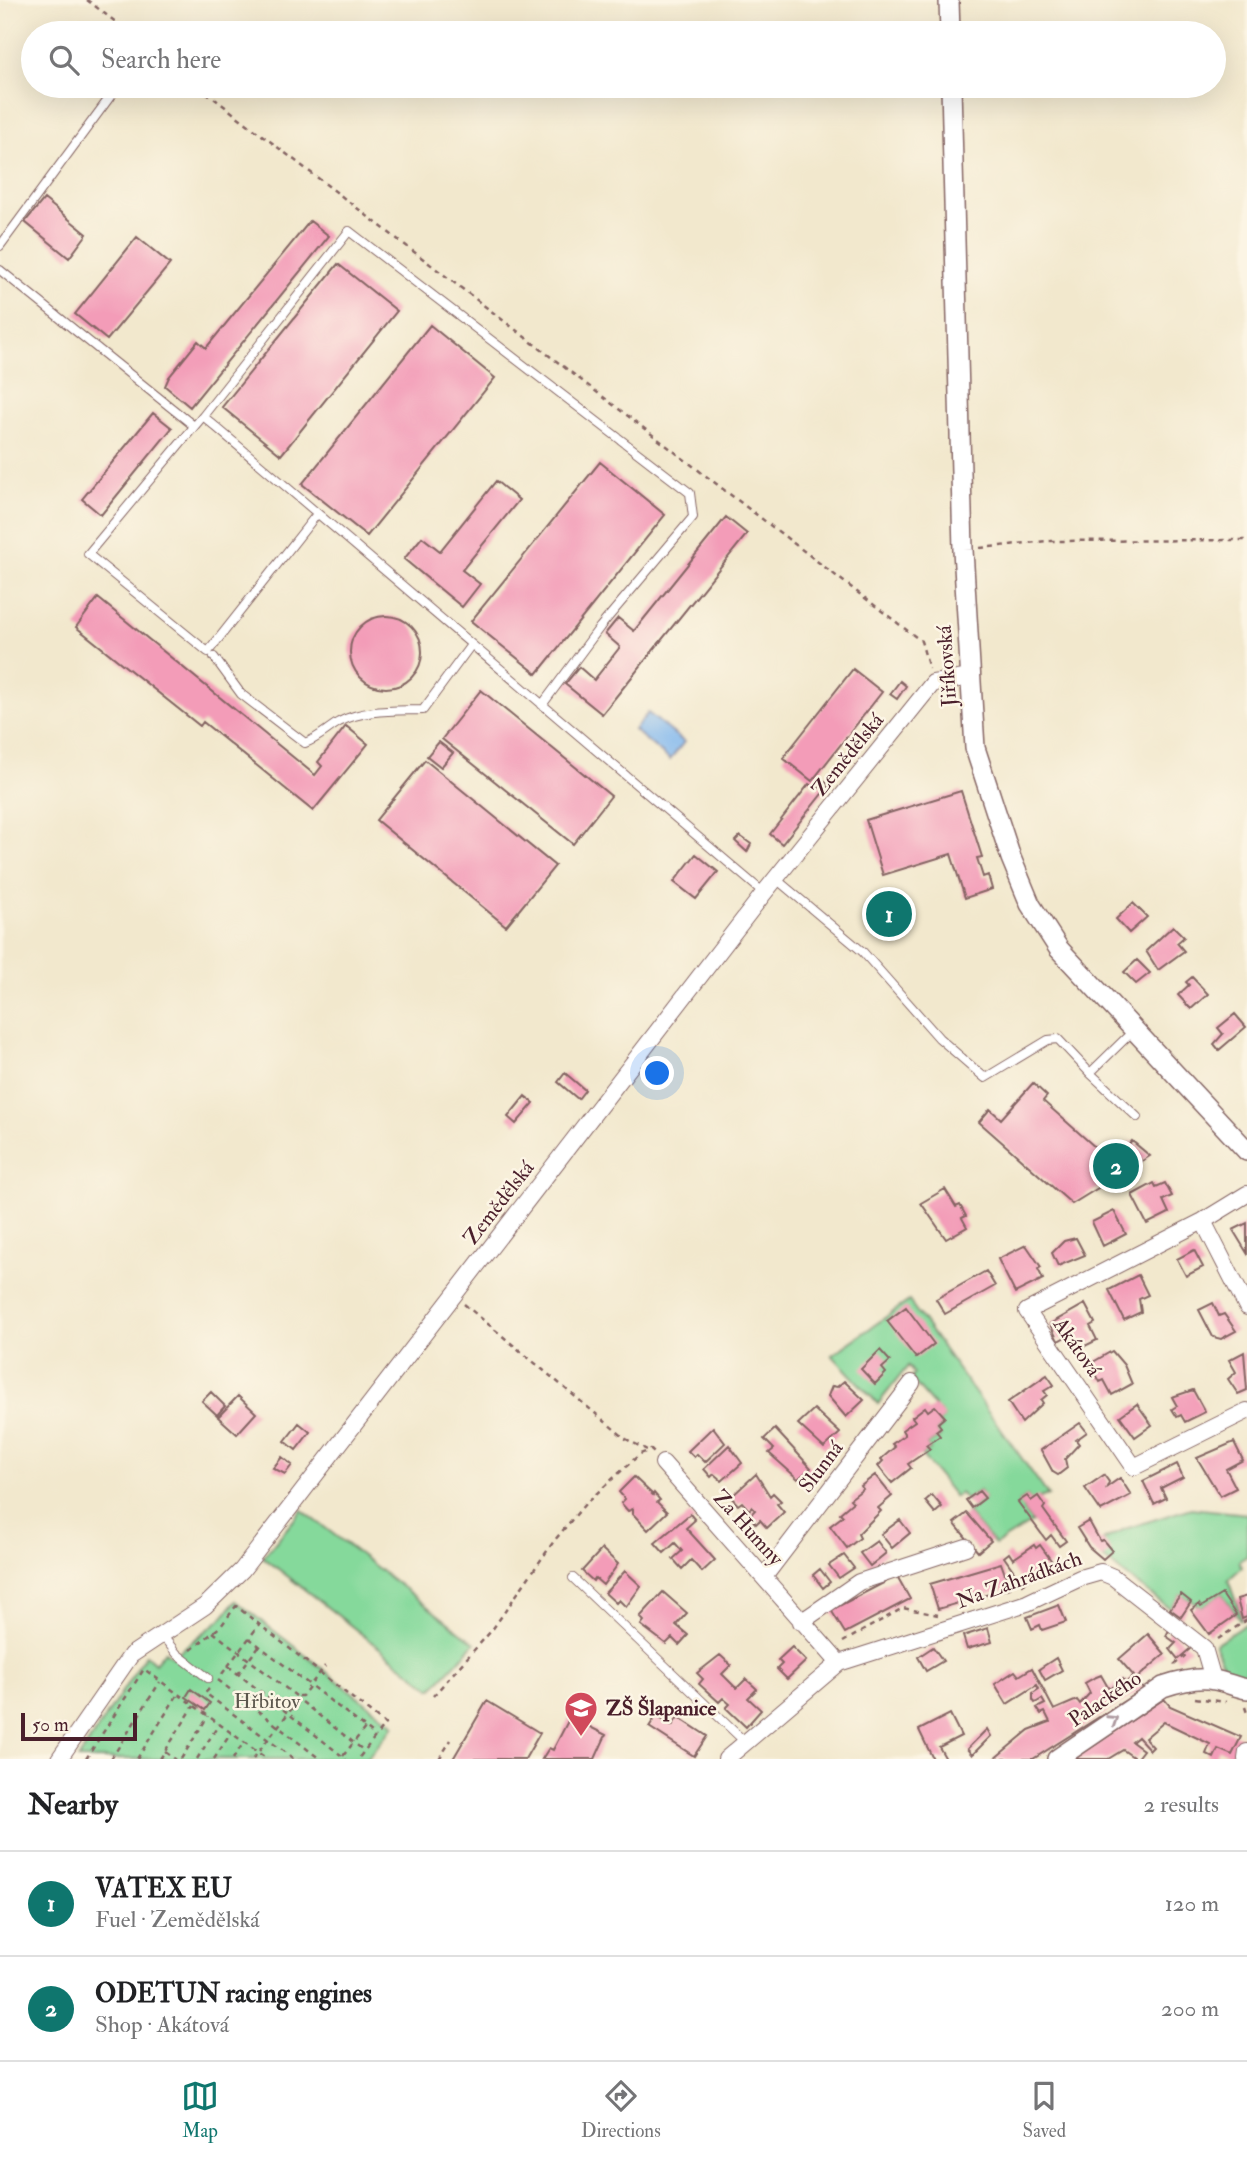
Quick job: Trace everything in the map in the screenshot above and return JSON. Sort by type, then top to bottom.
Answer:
[{"type":"street","points":[[949,0],[950,21]]},
{"type":"street","name":"Jiříkovská","points":[[951,98],[962,550],[975,748],[1011,858],[1030,904],[1059,949],[1247,1151]]},
{"type":"street","points":[[933,683],[971,677]]},
{"type":"street","name":"Zemědělská","points":[[58,1759],[131,1655],[205,1606],[242,1570],[775,878],[933,683]]},
{"type":"street","name":"Akátová","points":[[1247,1194],[1202,1221],[1027,1311],[1134,1466],[1247,1411]]},
{"type":"street","points":[[1202,1221],[1247,1307]]},
{"type":"street","name":"Slunná","points":[[764,1577],[912,1383]]},
{"type":"street","name":"Za Humny","points":[[663,1463],[801,1622]]},
{"type":"street","points":[[837,1661],[801,1622],[859,1582],[966,1547]]},
{"type":"street","name":"Na Zahrádkách","points":[[726,1759],[837,1661],[1027,1603],[1080,1578],[1101,1573],[1113,1577],[1204,1648]]},
{"type":"street","points":[[1204,1648],[1213,1679],[1228,1686],[1247,1689]]},
{"type":"street","name":"Palackého","points":[[1057,1759],[1163,1686],[1181,1681],[1213,1679]]},
{"type":"street","points":[[1246,1759],[1247,1752]]},
{"type":"lane","points":[[0,246],[109,98]]},
{"type":"lane","points":[[317,514],[208,652],[88,554],[203,416],[349,231],[690,493],[693,517],[600,627],[542,705]]},
{"type":"lane","points":[[0,270],[194,426]]},
{"type":"lane","points":[[203,416],[764,893]]},
{"type":"lane","points":[[214,657],[241,694],[305,743],[317,739],[340,722],[373,711],[423,710],[471,645]]},
{"type":"lane","points":[[775,878],[863,952],[939,1038],[985,1078],[1048,1040],[1058,1039],[1137,1117]]},
{"type":"lane","points":[[1090,1073],[1133,1031]]},
{"type":"lane","points":[[573,1578],[745,1742]]},
{"type":"lane","points":[[161,1633],[177,1654],[212,1678]]},
{"type":"path","points":[[87,0],[114,21]]},
{"type":"path","points":[[214,98],[921,641],[933,683]]},
{"type":"path","points":[[962,550],[1047,541],[1247,540]]},
{"type":"path","points":[[454,1295],[626,1439],[651,1450],[663,1463]]},
{"type":"path","points":[[433,1696],[492,1630],[554,1541],[585,1504],[606,1482],[647,1450]]},
{"type":"path","points":[[201,1658],[191,1650],[213,1632],[236,1606],[385,1724],[358,1759]]},
{"type":"path","points":[[837,1661],[840,1644],[903,1608],[945,1616]]},
{"type":"path","points":[[1204,1648],[1247,1620]]},
{"type":"path","points":[[259,1625],[228,1666],[212,1678],[205,1693],[294,1759]]},
{"type":"path","points":[[213,1632],[296,1696],[302,1696]]},
{"type":"path","points":[[249,1638],[376,1736]]},
{"type":"path","points":[[238,1674],[260,1646]]},
{"type":"path","points":[[228,1666],[345,1758],[365,1728]]},
{"type":"path","points":[[302,1702],[302,1696],[325,1666]]},
{"type":"path","points":[[86,1759],[144,1669],[267,1759]]},
{"type":"path","points":[[212,1678],[320,1759]]},
{"type":"path","points":[[111,1759],[161,1682]]},
{"type":"path","points":[[137,1759],[178,1694]]},
{"type":"path","points":[[253,1759],[296,1703],[296,1696]]},
{"type":"path","points":[[296,1703],[302,1702],[364,1751]]},
{"type":"path","points":[[160,1759],[194,1706]]},
{"type":"path","points":[[181,1759],[208,1716]]},
{"type":"path","points":[[197,1759],[219,1724]]},
{"type":"path","points":[[214,1759],[231,1733]]},
{"type":"path","points":[[439,1759],[451,1740]]},
{"type":"path","points":[[233,1759],[244,1742]]},
{"type":"path","points":[[165,1752],[175,1759]]},
{"type":"green space","points":[[909,1301],[1048,1495],[1031,1501],[1027,1496],[1019,1502],[1032,1522],[995,1545],[967,1513],[984,1498],[979,1491],[966,1500],[960,1493],[955,1497],[921,1454],[930,1450],[926,1445],[940,1437],[936,1431],[941,1427],[938,1423],[944,1417],[911,1379],[914,1374],[908,1366],[878,1404],[832,1355]]},
{"type":"green space","points":[[1191,1508],[1247,1514],[1247,1556],[1239,1561],[1242,1567],[1228,1580],[1242,1619],[1240,1620],[1222,1594],[1201,1607],[1181,1595],[1170,1609],[1103,1558],[1103,1540],[1125,1529]]},
{"type":"green space","points":[[302,1510],[475,1643],[432,1689],[263,1557]]},
{"type":"green space","name":"Hřbitov","points":[[236,1601],[394,1725],[367,1759],[78,1759],[146,1655],[155,1663],[165,1651],[172,1657],[220,1620]]},
{"type":"green space","points":[[1247,1623],[1247,1678],[1224,1667],[1215,1644]]},
{"type":"water","points":[[648,713],[684,742],[670,760],[634,730]]},
{"type":"building","points":[[44,199],[87,234],[69,258],[25,222]]},
{"type":"building","points":[[310,221],[329,236],[190,407],[165,386],[169,377],[198,341],[206,348]]},
{"type":"building","points":[[137,237],[170,264],[107,340],[75,314]]},
{"type":"building","points":[[338,264],[397,311],[281,455],[222,407]]},
{"type":"building","points":[[430,325],[495,378],[367,536],[302,484]]},
{"type":"building","points":[[153,413],[172,428],[101,515],[82,499]]},
{"type":"building","points":[[600,462],[665,515],[537,674],[471,621]]},
{"type":"building","points":[[496,481],[519,500],[462,570],[480,584],[462,607],[404,559],[422,537],[440,551]]},
{"type":"building","points":[[726,517],[747,534],[602,714],[565,684],[579,667],[594,680],[620,647],[605,634],[618,618],[634,631]]},
{"type":"building","points":[[98,598],[315,775],[322,766],[318,762],[346,726],[368,744],[313,811],[203,722],[200,726],[76,627]]},
{"type":"building","points":[[386,616],[406,622],[416,632],[422,652],[416,672],[406,682],[386,688],[366,682],[356,672],[350,652],[356,632],[366,622]]},
{"type":"building","points":[[853,669],[882,692],[812,781],[783,758]]},
{"type":"building","points":[[900,681],[906,686],[897,699],[890,694]]},
{"type":"building","points":[[481,690],[611,796],[573,844],[442,739]]},
{"type":"building","points":[[439,742],[453,753],[441,767],[427,756]]},
{"type":"building","points":[[425,760],[555,866],[506,926],[376,820]]},
{"type":"building","points":[[824,781],[829,785],[782,844],[770,834],[809,784],[817,790]]},
{"type":"building","points":[[961,791],[982,857],[977,858],[983,877],[988,875],[992,889],[965,898],[951,854],[883,875],[866,820]]},
{"type":"building","points":[[740,836],[751,844],[747,852],[735,841]]},
{"type":"building","points":[[696,854],[718,872],[696,899],[674,882]]},
{"type":"building","points":[[1133,903],[1147,917],[1129,933],[1116,919]]},
{"type":"building","points":[[1173,926],[1184,937],[1177,943],[1184,951],[1158,970],[1146,951]]},
{"type":"building","points":[[1137,960],[1150,973],[1136,984],[1124,972]]},
{"type":"building","points":[[1192,977],[1208,994],[1191,1009],[1178,995],[1189,985],[1186,982]]},
{"type":"building","points":[[1235,1014],[1246,1027],[1219,1050],[1214,1044],[1223,1034],[1218,1028]]},
{"type":"building","points":[[565,1073],[585,1090],[578,1099],[558,1082]]},
{"type":"building","points":[[1033,1083],[1047,1096],[1043,1101],[1113,1163],[1132,1141],[1150,1156],[1072,1204],[979,1122],[990,1109],[1001,1119]]},
{"type":"building","points":[[525,1096],[534,1103],[516,1124],[508,1117]]},
{"type":"building","points":[[1154,1183],[1156,1187],[1165,1183],[1172,1196],[1163,1200],[1169,1213],[1147,1224],[1132,1195]]},
{"type":"building","points":[[945,1189],[956,1207],[960,1205],[966,1216],[962,1218],[967,1227],[946,1239],[921,1203]]},
{"type":"building","points":[[1114,1211],[1126,1234],[1103,1246],[1092,1222]]},
{"type":"building","points":[[1247,1223],[1247,1253],[1233,1230]]},
{"type":"building","points":[[1076,1238],[1085,1255],[1058,1266],[1052,1253],[1064,1241]]},
{"type":"building","points":[[1026,1245],[1041,1267],[1038,1269],[1043,1279],[1015,1293],[998,1259]]},
{"type":"building","points":[[1194,1250],[1203,1267],[1186,1276],[1177,1259]]},
{"type":"building","points":[[986,1271],[995,1286],[945,1314],[936,1299]]},
{"type":"building","points":[[1138,1275],[1148,1295],[1139,1299],[1141,1312],[1124,1320],[1109,1290]]},
{"type":"building","points":[[1213,1303],[1219,1316],[1224,1314],[1236,1331],[1221,1339],[1213,1337],[1199,1310]]},
{"type":"building","points":[[1085,1304],[1095,1323],[1090,1326],[1097,1340],[1075,1351],[1067,1336],[1058,1341],[1050,1324]]},
{"type":"building","points":[[906,1307],[934,1344],[916,1358],[887,1321]]},
{"type":"building","points":[[880,1350],[890,1361],[882,1368],[886,1373],[875,1384],[861,1369]]},
{"type":"building","points":[[1112,1351],[1124,1365],[1132,1384],[1112,1395],[1104,1380],[1100,1382],[1088,1365]]},
{"type":"building","points":[[1244,1352],[1247,1390],[1238,1394],[1228,1379],[1236,1372],[1229,1360]]},
{"type":"building","points":[[1047,1375],[1054,1385],[1044,1391],[1047,1395],[1041,1400],[1043,1403],[1022,1423],[1008,1402]]},
{"type":"building","points":[[844,1381],[864,1400],[846,1417],[828,1396],[832,1386],[837,1387]]},
{"type":"building","points":[[1193,1390],[1205,1412],[1185,1422],[1181,1415],[1177,1417],[1172,1409],[1177,1406],[1172,1397]]},
{"type":"building","points":[[211,1392],[225,1406],[217,1415],[202,1401]]},
{"type":"building","points":[[238,1396],[256,1413],[237,1434],[218,1417]]},
{"type":"building","points":[[1137,1404],[1152,1425],[1135,1437],[1120,1416]]},
{"type":"building","points":[[935,1406],[945,1417],[938,1423],[941,1427],[936,1431],[940,1436],[926,1445],[930,1449],[908,1464],[911,1468],[892,1483],[878,1466],[883,1461],[881,1459],[895,1447],[892,1444],[905,1435],[902,1430],[915,1421],[912,1417],[925,1407],[928,1411]]},
{"type":"building","points":[[814,1409],[840,1433],[824,1448],[798,1424]]},
{"type":"building","points":[[299,1423],[310,1432],[296,1450],[285,1441]]},
{"type":"building","points":[[1080,1423],[1087,1432],[1076,1440],[1079,1444],[1065,1459],[1067,1468],[1058,1475],[1053,1472],[1041,1450]]},
{"type":"building","points":[[713,1427],[725,1443],[705,1462],[697,1454],[694,1457],[688,1451]]},
{"type":"building","points":[[775,1429],[811,1468],[798,1479],[769,1453],[774,1449],[764,1439]]},
{"type":"building","points":[[1234,1442],[1243,1460],[1226,1469],[1236,1488],[1220,1496],[1197,1458]]},
{"type":"building","points":[[729,1445],[742,1463],[722,1481],[714,1474],[711,1477],[704,1469]]},
{"type":"building","points":[[282,1457],[292,1465],[285,1474],[273,1468]]},
{"type":"building","points":[[1177,1464],[1183,1477],[1161,1488],[1166,1498],[1154,1504],[1143,1481]]},
{"type":"building","points":[[756,1474],[770,1496],[773,1493],[781,1501],[777,1504],[784,1512],[767,1528],[760,1520],[756,1524],[749,1516],[755,1510],[752,1507],[749,1510],[742,1502],[738,1505],[731,1497]]},
{"type":"building","points":[[875,1475],[892,1496],[878,1508],[881,1511],[858,1534],[860,1538],[847,1548],[830,1526],[843,1516],[840,1513],[853,1502],[850,1499],[863,1489],[861,1486]]},
{"type":"building","points":[[1104,1475],[1109,1482],[1107,1487],[1120,1478],[1131,1495],[1101,1511],[1085,1488]]},
{"type":"building","points":[[634,1477],[653,1495],[654,1493],[660,1500],[657,1502],[667,1512],[648,1530],[633,1514],[633,1509],[628,1511],[621,1503],[625,1499],[619,1492]]},
{"type":"building","points":[[979,1491],[985,1498],[972,1508],[966,1500]]},
{"type":"building","points":[[932,1495],[942,1507],[935,1513],[925,1501]]},
{"type":"building","points":[[1027,1496],[1031,1501],[1038,1496],[1045,1506],[1043,1509],[1066,1541],[1059,1546],[1051,1535],[1046,1540],[1018,1502]]},
{"type":"building","points":[[967,1513],[991,1541],[978,1552],[954,1523]]},
{"type":"building","points":[[690,1514],[695,1520],[686,1528],[715,1560],[702,1572],[691,1560],[682,1569],[673,1559],[682,1551],[675,1543],[664,1553],[655,1543]]},
{"type":"building","points":[[900,1520],[910,1533],[892,1548],[881,1534]]},
{"type":"building","points":[[1089,1521],[1100,1541],[1103,1540],[1112,1551],[1103,1559],[1089,1547],[1077,1528]]},
{"type":"building","points":[[877,1541],[886,1553],[870,1566],[860,1553]]},
{"type":"building","points":[[1034,1545],[1036,1548],[1040,1545],[1053,1563],[1023,1584],[1004,1557],[1009,1553],[1013,1559]]},
{"type":"building","points":[[602,1549],[618,1564],[603,1585],[595,1578],[593,1581],[582,1571]]},
{"type":"building","points":[[844,1555],[854,1568],[839,1578],[829,1565]]},
{"type":"building","points":[[1001,1563],[1010,1588],[938,1609],[930,1584]]},
{"type":"building","points":[[820,1569],[830,1582],[823,1588],[813,1575]]},
{"type":"building","points":[[625,1571],[641,1586],[626,1607],[619,1600],[616,1603],[605,1593]]},
{"type":"building","points":[[897,1576],[910,1599],[845,1633],[831,1610]]},
{"type":"building","points":[[663,1592],[687,1613],[676,1625],[688,1635],[679,1645],[672,1638],[666,1644],[641,1625],[644,1621],[640,1617]]},
{"type":"building","points":[[1181,1594],[1191,1602],[1181,1617],[1170,1609]]},
{"type":"building","points":[[1222,1594],[1236,1615],[1209,1634],[1191,1610]]},
{"type":"building","points":[[1247,1596],[1247,1617],[1242,1619],[1237,1599]]},
{"type":"building","points":[[1059,1605],[1066,1622],[1042,1630],[1040,1625],[1032,1629],[1027,1617]]},
{"type":"building","points":[[988,1628],[992,1642],[967,1649],[963,1636]]},
{"type":"building","points":[[1169,1630],[1191,1648],[1178,1659],[1170,1649],[1176,1643],[1166,1636]]},
{"type":"building","points":[[1148,1634],[1165,1654],[1136,1679],[1143,1689],[1033,1759],[994,1759],[1029,1730],[1050,1722],[1045,1712],[1041,1714],[1037,1708],[1045,1704],[1042,1699],[1035,1703],[1033,1700],[1033,1693],[1039,1689],[1037,1685],[1007,1704],[995,1684],[1015,1671],[1019,1676],[1032,1668],[1054,1710],[1077,1700],[1080,1704],[1090,1693],[1085,1683],[1094,1678],[1101,1675],[1109,1689],[1123,1679],[1125,1683],[1134,1676],[1119,1659]]},
{"type":"building","points":[[792,1647],[806,1661],[787,1679],[777,1669],[782,1664],[778,1660]]},
{"type":"building","points":[[933,1647],[943,1661],[926,1671],[918,1657]]},
{"type":"building","points":[[720,1655],[731,1665],[722,1674],[734,1686],[737,1688],[746,1679],[757,1689],[748,1698],[761,1710],[746,1727],[726,1708],[730,1704],[723,1698],[719,1702],[699,1684],[703,1679],[697,1673]]},
{"type":"building","points":[[1056,1658],[1062,1670],[1045,1680],[1039,1669]]},
{"type":"building","points":[[191,1689],[210,1703],[205,1710],[186,1697]]},
{"type":"building","points":[[1164,1699],[1170,1706],[1241,1737],[1232,1755],[1218,1749],[1214,1758],[1206,1754],[1210,1744],[1164,1722],[1145,1738],[1153,1747],[1150,1750],[1138,1737],[1132,1742],[1143,1750],[1136,1759],[1123,1750],[1108,1759],[1074,1759]]},
{"type":"building","points":[[487,1701],[540,1733],[525,1759],[453,1759]]},
{"type":"building","points":[[950,1714],[961,1736],[939,1747],[946,1759],[933,1759],[919,1730]]},
{"type":"building","points":[[656,1716],[672,1726],[678,1717],[707,1736],[694,1756],[649,1727]]},
{"type":"building","name":"ZŠ Šlapanice","points":[[570,1717],[606,1735],[595,1759],[542,1759],[549,1748],[553,1750]]},
{"type":"building","points":[[987,1729],[991,1736],[972,1755],[967,1749]]},
{"type":"place","name":"VATEX EU","points":[[889,914]]},
{"type":"place","name":"ODETUN racing engines","points":[[1116,1166]]},
{"type":"place","name":"ZŠ Šlapanice","points":[[581,1738]]}]
